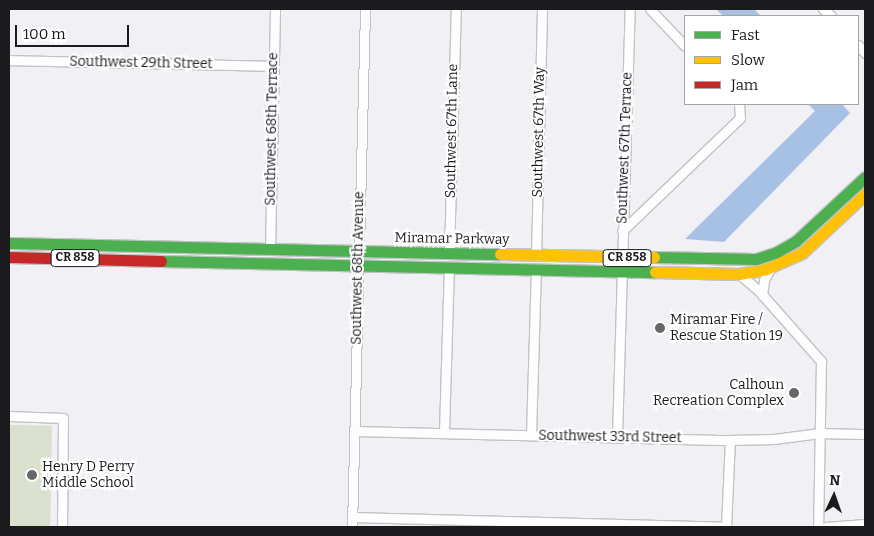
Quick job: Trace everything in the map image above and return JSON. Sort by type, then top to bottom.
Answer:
[{"type":"main road","name":"Miramar Parkway","points":[[9,243],[622,258],[756,259],[777,252],[817,223],[865,177]]},
{"type":"main road","name":"Miramar Parkway","points":[[9,257],[739,274],[771,268],[802,253],[865,194]]},
{"type":"street","name":"Southwest 68th Terrace","points":[[270,249],[275,9]]},
{"type":"street","name":"Southwest 68th Avenue","points":[[352,527],[365,9]]},
{"type":"street","name":"Southwest 67th Lane","points":[[449,254],[456,9]]},
{"type":"street","name":"Southwest 67th Way","points":[[536,256],[542,9]]},
{"type":"street","name":"Southwest 67th Terrace","points":[[617,437],[630,9]]},
{"type":"street","points":[[650,9],[684,45]]},
{"type":"street","name":"Southwest 29th Street","points":[[9,60],[273,66]]},
{"type":"street","points":[[622,231],[740,118],[740,107]]},
{"type":"street","points":[[444,432],[449,267]]},
{"type":"street","points":[[762,295],[771,268]]},
{"type":"street","points":[[531,435],[536,269]]},
{"type":"street","points":[[739,274],[762,295],[821,362],[818,527]]},
{"type":"street","points":[[9,416],[63,418],[62,527]]},
{"type":"street","name":"Southwest 33rd Street","points":[[354,431],[730,440],[774,439],[820,434],[865,434]]},
{"type":"street","points":[[352,517],[441,523],[726,527],[730,440]]},
{"type":"street","points":[[825,527],[865,524]]},
{"type":"green space","name":"Henry D Perry Middle School","points":[[9,425],[52,426],[50,527],[9,527]]},
{"type":"water","points":[[716,9],[754,9],[760,15],[722,15]]},
{"type":"water","points":[[809,105],[843,105],[850,113],[724,242],[685,239],[815,111]]},
{"type":"traffic: fast","points":[[654,257],[756,259],[777,252],[796,241],[865,177]]},
{"type":"traffic: fast","points":[[9,243],[500,254]]},
{"type":"traffic: fast","points":[[161,261],[655,272]]},
{"type":"traffic: slow","points":[[655,272],[739,274],[766,269],[802,253],[865,194]]},
{"type":"traffic: slow","points":[[500,254],[654,257]]},
{"type":"traffic: jam","points":[[9,257],[161,261]]},
{"type":"place","name":"Miramar Fire / Rescue Station 19","points":[[660,328]]},
{"type":"place","name":"Calhoun Recreation Complex","points":[[794,393]]},
{"type":"place","name":"Henry D Perry Middle School","points":[[32,475]]}]
